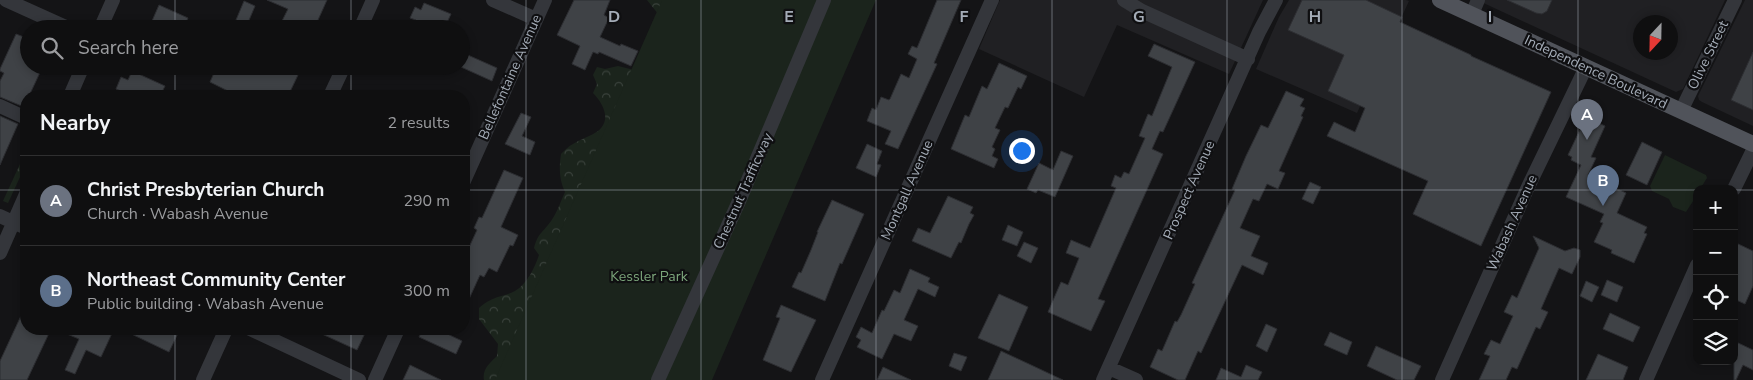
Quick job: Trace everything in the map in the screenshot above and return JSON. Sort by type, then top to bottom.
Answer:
[{"type":"main road","name":"Independence Boulevard","points":[[1440,0],[1475,7],[1586,67],[1753,144]]},
{"type":"street","points":[[6,0],[50,20]]},
{"type":"street","points":[[104,20],[113,0]]},
{"type":"street","points":[[364,20],[373,0]]},
{"type":"street","points":[[493,0],[536,19]]},
{"type":"street","name":"Bellefontaine Avenue","points":[[470,168],[544,0]]},
{"type":"street","name":"Chestnut Trafficway","points":[[658,380],[740,199],[824,0]]},
{"type":"street","name":"Montgall Avenue","points":[[822,380],[992,0]]},
{"type":"street","points":[[1124,0],[1142,12],[1248,59]]},
{"type":"street","name":"Prospect Avenue","points":[[1106,374],[1259,32],[1276,0]]},
{"type":"street","name":"Olive Street","points":[[1681,111],[1735,0]]},
{"type":"street","name":"Wabash Avenue","points":[[1442,380],[1528,187],[1586,67]]},
{"type":"street","points":[[73,90],[79,75]]},
{"type":"street","points":[[333,90],[340,75]]},
{"type":"street","points":[[0,106],[20,115]]},
{"type":"street","points":[[1736,185],[1753,150]]},
{"type":"street","points":[[0,216],[20,225],[0,253]]},
{"type":"street","points":[[1646,380],[1693,274]]},
{"type":"street","points":[[203,380],[223,335]]},
{"type":"street","points":[[263,335],[359,380]]},
{"type":"street","points":[[375,380],[395,335]]},
{"type":"street","points":[[1106,374],[1136,380]]},
{"type":"shaded area","points":[[1000,0],[1263,0],[1229,74],[1117,25],[1084,97],[979,49]]},
{"type":"shaded area","points":[[1289,0],[1409,1],[1357,113],[1256,69],[1279,17]]},
{"type":"shaded area","points":[[1477,0],[1725,0],[1683,89],[1676,92]]},
{"type":"shaded area","points":[[1745,0],[1753,0],[1753,126],[1702,102],[1698,96]]},
{"type":"green space","points":[[647,0],[697,0],[573,380],[484,380],[485,369],[497,356],[498,344],[479,319],[479,308],[493,299],[515,291],[527,280],[533,270],[539,255],[534,248],[537,240],[553,218],[565,192],[560,173],[561,154],[571,145],[598,131],[605,122],[603,107],[593,93],[597,84],[593,75],[597,67],[605,69],[618,66],[634,70],[659,15]]},
{"type":"green space","name":"Kessler Park","points":[[662,0],[876,0],[712,380],[495,380]]},
{"type":"green space","points":[[1665,155],[1706,175],[1707,178],[1703,185],[1693,185],[1693,201],[1686,212],[1673,207],[1669,199],[1652,191],[1650,186]]},
{"type":"green space","points":[[20,164],[20,177],[8,203],[3,201]]},
{"type":"building","points":[[267,0],[327,0],[318,20],[282,20],[288,9]]},
{"type":"building","points":[[574,0],[610,0],[604,15],[609,18],[600,37],[620,46],[621,44],[638,51],[631,66],[599,52],[598,54],[593,52],[585,70],[572,64],[580,46],[557,35]]},
{"type":"building","points":[[937,0],[961,0],[934,63],[937,64],[898,149],[885,144],[891,131],[867,121],[872,108],[876,110],[881,97],[890,99],[901,74],[909,78],[917,59],[908,54],[912,46],[917,48]]},
{"type":"building","points":[[1302,0],[1366,0],[1402,17],[1400,22],[1551,92],[1481,246],[1413,214],[1428,181],[1327,136],[1334,122],[1355,132],[1365,108],[1328,91],[1344,55],[1288,30]]},
{"type":"building","points":[[1507,0],[1552,0],[1547,11],[1542,14]]},
{"type":"building","points":[[244,1],[255,6],[249,20],[236,20]]},
{"type":"building","points":[[424,3],[451,14],[448,20],[416,20],[410,18],[415,7],[421,10]]},
{"type":"building","points":[[159,5],[188,18],[187,20],[152,20]]},
{"type":"building","points":[[16,34],[20,36],[20,75],[39,75],[32,90],[20,90],[20,105],[0,97],[0,81],[4,73],[0,69]]},
{"type":"building","points":[[1154,44],[1195,62],[1163,132],[1160,131],[1152,149],[1163,154],[1098,299],[1105,301],[1091,331],[1048,312],[1061,282],[1068,285],[1079,258],[1066,253],[1071,240],[1090,248],[1116,188],[1111,186],[1115,175],[1121,178],[1124,172],[1129,174],[1145,138],[1139,136],[1148,114],[1152,116],[1172,67],[1148,56]]},
{"type":"building","points":[[1753,52],[1753,110],[1731,100]]},
{"type":"building","points":[[470,56],[497,68],[492,81],[470,71]]},
{"type":"building","points":[[999,63],[1027,76],[1021,89],[1018,87],[1008,108],[1005,107],[995,128],[1000,130],[992,147],[995,149],[992,156],[998,159],[994,168],[951,149],[965,115],[969,117],[982,86],[987,89]]},
{"type":"building","points":[[130,75],[141,75],[165,86],[163,90],[116,89],[121,77],[128,80]]},
{"type":"building","points":[[213,75],[298,75],[291,90],[226,90],[210,82]]},
{"type":"building","points":[[1286,91],[1304,99],[1300,106],[1305,108],[1301,116],[1303,117],[1279,171],[1285,173],[1278,189],[1267,184],[1259,201],[1253,199],[1240,228],[1260,236],[1251,256],[1268,263],[1263,275],[1242,265],[1201,353],[1198,351],[1185,380],[1178,380],[1150,367],[1158,349],[1162,351],[1175,321],[1177,322],[1181,315],[1195,284],[1192,283],[1235,190],[1232,189],[1261,125],[1268,128]]},
{"type":"building","points":[[521,113],[531,117],[522,136],[535,142],[530,155],[505,144]]},
{"type":"building","points":[[0,116],[18,124],[0,165]]},
{"type":"building","points":[[1586,117],[1605,126],[1591,157],[1596,158],[1588,175],[1626,193],[1617,213],[1647,227],[1644,233],[1647,234],[1634,263],[1611,253],[1612,250],[1594,242],[1603,223],[1600,222],[1604,214],[1566,197],[1581,165],[1571,160],[1572,157],[1568,155]]},
{"type":"building","points":[[1642,142],[1662,152],[1647,185],[1626,175]]},
{"type":"building","points":[[867,144],[882,151],[877,164],[881,165],[876,177],[856,168]]},
{"type":"building","points":[[1061,151],[1073,156],[1055,197],[1038,190],[1036,193],[1027,189],[1039,163],[1053,170]]},
{"type":"building","points":[[504,170],[523,178],[501,227],[518,235],[513,246],[510,245],[497,272],[489,268],[484,277],[480,275],[470,297],[470,245],[477,230],[474,228],[479,217],[482,218]]},
{"type":"building","points":[[1310,182],[1321,187],[1313,204],[1302,199]]},
{"type":"building","points":[[948,196],[973,207],[970,213],[974,215],[961,243],[959,242],[951,258],[912,241],[918,228],[930,233]]},
{"type":"building","points":[[832,200],[864,214],[842,264],[840,263],[825,301],[792,287],[799,272],[801,273]]},
{"type":"building","points":[[1008,225],[1023,232],[1017,246],[1002,240]]},
{"type":"building","points":[[1533,236],[1565,251],[1574,248],[1580,250],[1580,257],[1572,274],[1559,268],[1541,309],[1548,312],[1540,329],[1536,327],[1517,369],[1512,367],[1506,380],[1479,380],[1490,356],[1484,354],[1491,340],[1500,344],[1513,316],[1504,312],[1512,295],[1517,298],[1539,248]]},
{"type":"building","points":[[1024,242],[1038,248],[1031,263],[1017,256]]},
{"type":"building","points":[[1738,244],[1753,251],[1753,286],[1745,304],[1738,301]]},
{"type":"building","points":[[910,269],[930,278],[928,282],[939,287],[935,297],[918,289],[904,320],[918,326],[911,341],[894,334],[882,359],[857,347],[861,340],[856,337],[861,327],[872,333],[882,310],[884,311],[894,290],[900,293]]},
{"type":"building","points":[[1607,280],[1623,287],[1617,302],[1601,295]]},
{"type":"building","points":[[1586,281],[1599,287],[1592,302],[1580,296]]},
{"type":"building","points":[[999,294],[1028,307],[1009,351],[978,338]]},
{"type":"building","points":[[781,305],[816,320],[791,372],[763,360],[780,318],[776,317]]},
{"type":"building","points":[[1610,313],[1640,327],[1633,342],[1603,329]]},
{"type":"building","points":[[20,318],[20,335],[48,335],[27,380],[0,380],[0,361]]},
{"type":"building","points":[[1266,324],[1277,329],[1267,352],[1256,346]]},
{"type":"building","points":[[1330,332],[1352,342],[1347,355],[1324,345]]},
{"type":"building","points":[[69,335],[111,335],[101,357],[86,350],[75,374],[65,370],[79,339]]},
{"type":"building","points":[[134,335],[177,335],[169,352]]},
{"type":"building","points":[[324,335],[364,335],[357,350]]},
{"type":"building","points":[[420,335],[450,335],[462,341],[456,354],[419,337]]},
{"type":"building","points":[[1738,343],[1753,350],[1753,370],[1743,365],[1736,380],[1734,380],[1734,365],[1738,365]]},
{"type":"building","points":[[1376,346],[1421,366],[1414,380],[1397,380],[1367,366]]},
{"type":"building","points":[[1001,351],[1029,364],[1063,380],[988,380]]},
{"type":"building","points":[[954,353],[967,357],[961,371],[949,366]]},
{"type":"building","points":[[1598,354],[1628,367],[1623,380],[1586,380]]},
{"type":"building","points":[[410,365],[441,380],[403,380]]},
{"type":"building","points":[[1246,365],[1262,372],[1258,380],[1216,380],[1221,368],[1241,377]]},
{"type":"building","points":[[883,367],[911,380],[877,380]]},
{"type":"place","name":"Christ Presbyterian Church","points":[[1587,140]]},
{"type":"place","name":"Northeast Community Center","points":[[1603,206]]}]
